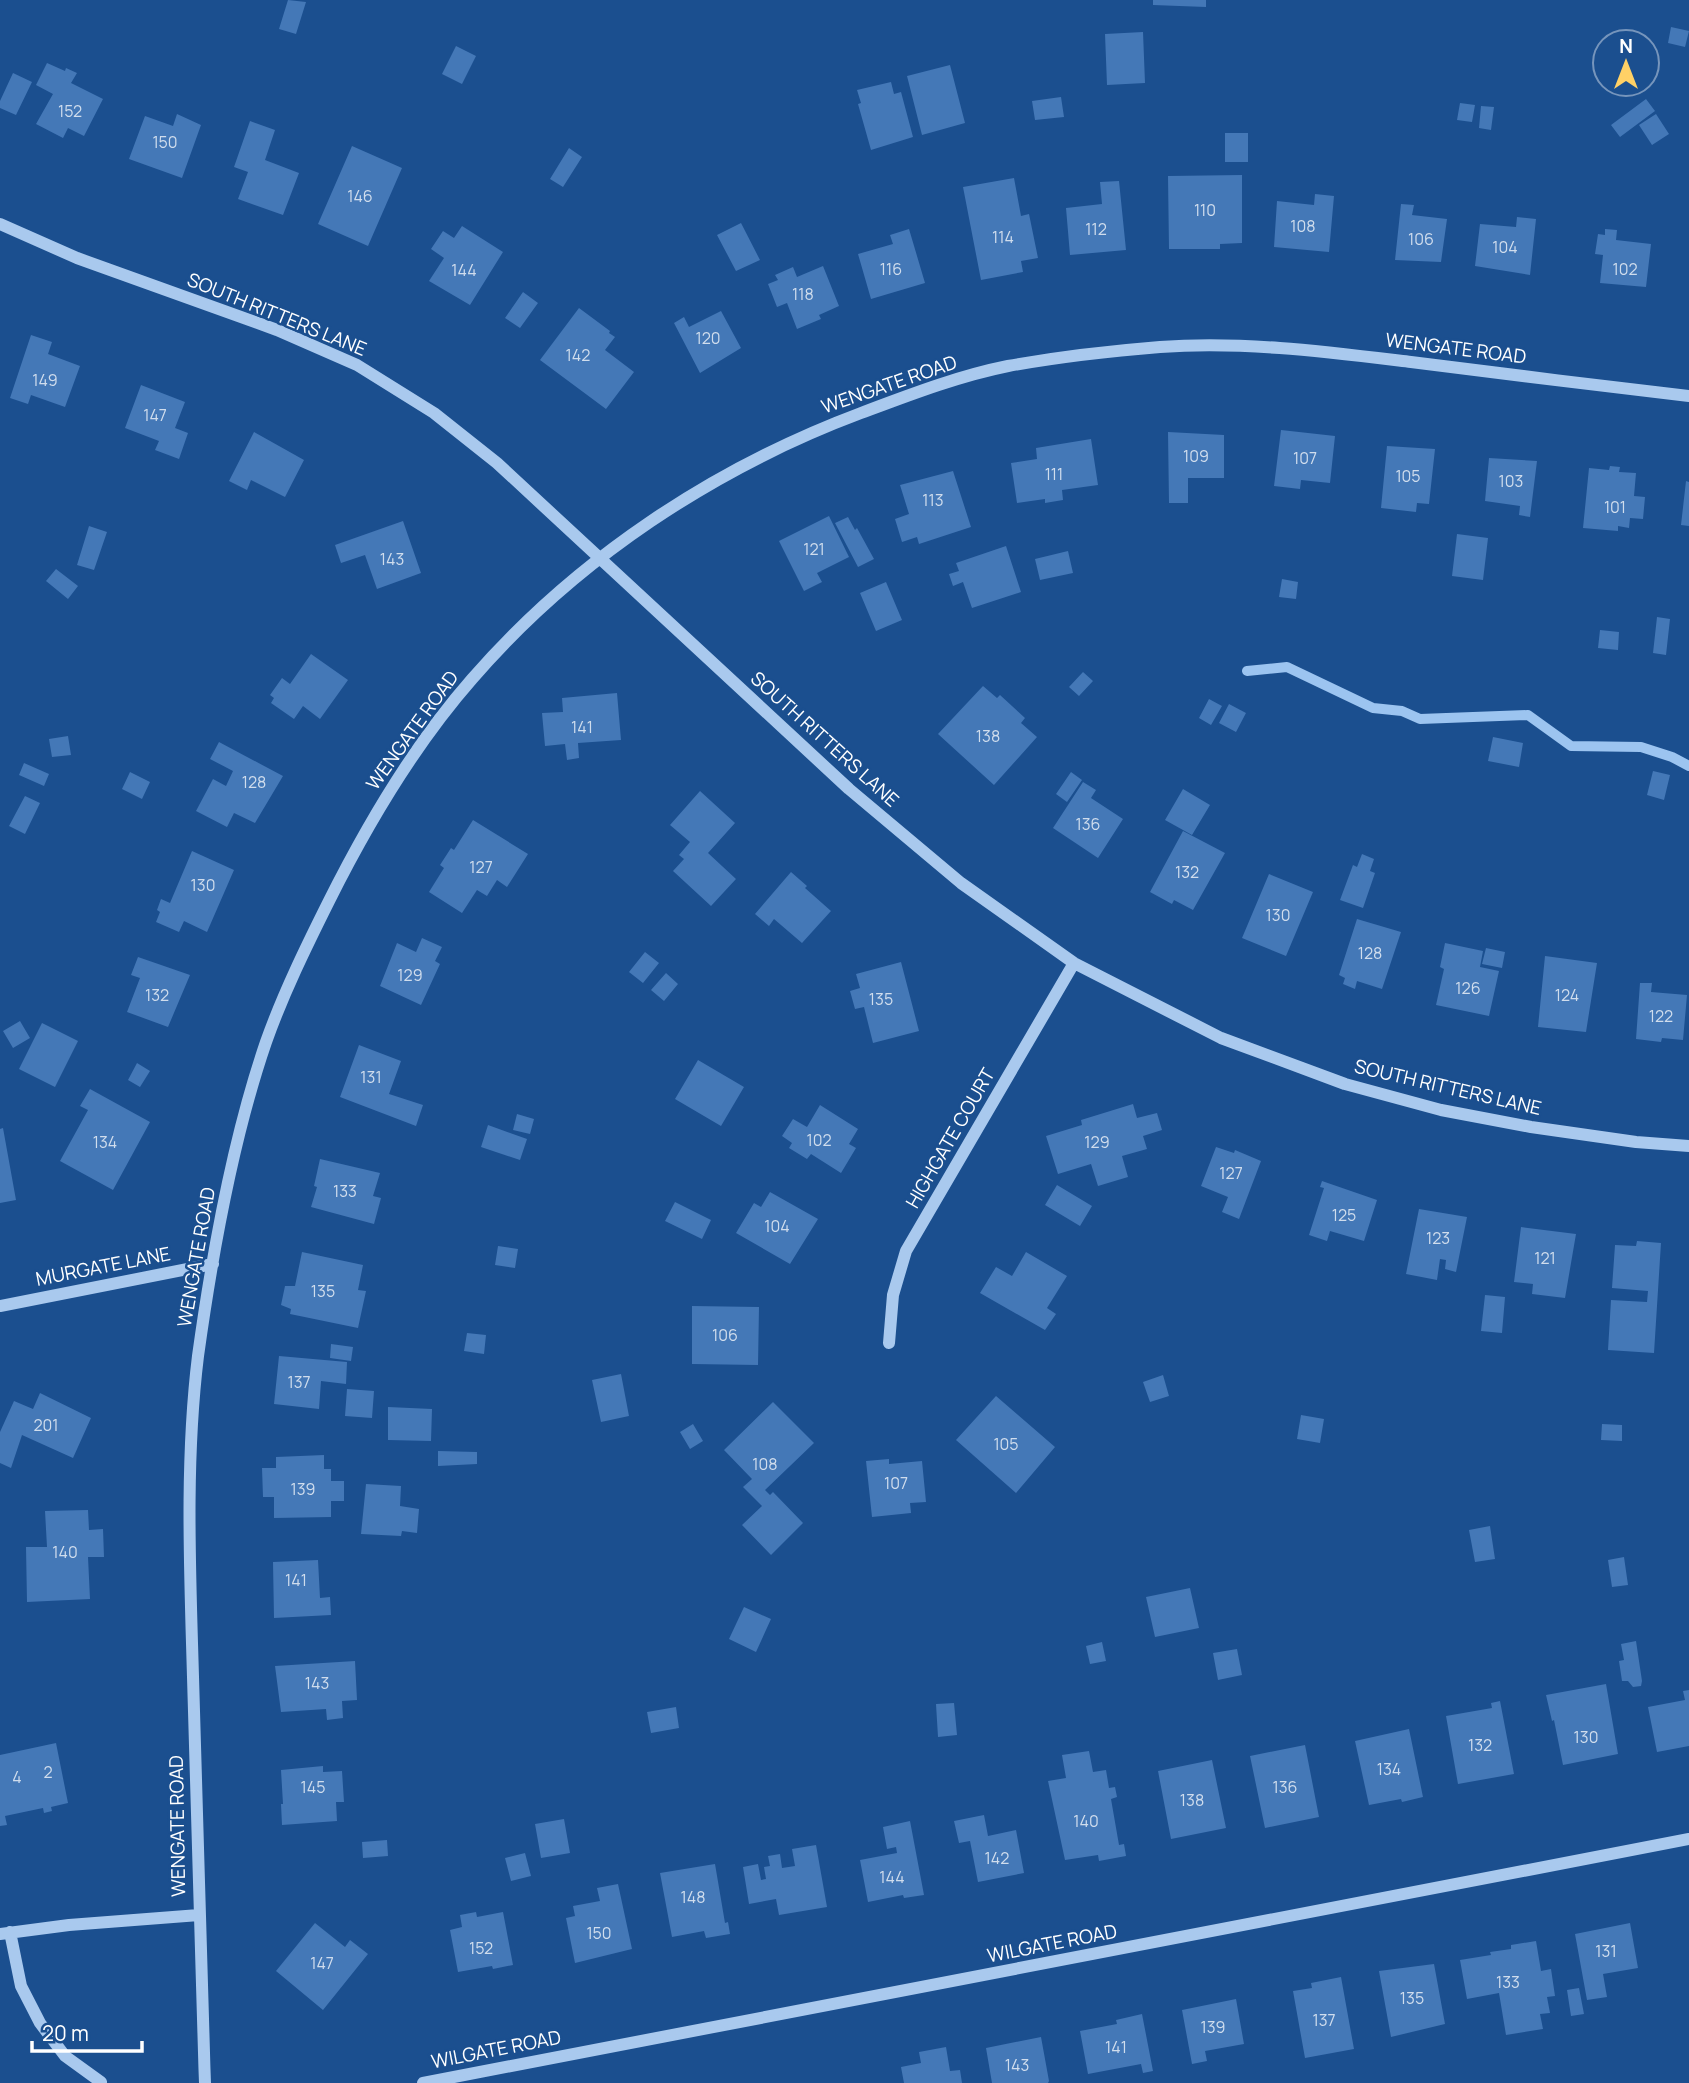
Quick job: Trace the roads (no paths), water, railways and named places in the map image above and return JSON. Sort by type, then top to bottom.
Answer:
[{"type":"street","name":"SOUTH RITTERS LANE","points":[[0,224],[76,258],[277,330],[357,365],[434,413],[497,463],[849,789],[961,883],[1074,963],[1221,1038],[1345,1084],[1441,1110],[1531,1127],[1636,1142],[1689,1146]]},
{"type":"street","name":"WENGATE ROAD","points":[[205,2083],[190,1546],[191,1463],[198,1361],[213,1264],[239,1138],[266,1042],[307,944],[357,844],[415,752],[473,678],[599,558],[669,510],[748,462],[820,429],[916,392],[991,371],[1075,356],[1167,346],[1259,346],[1346,354],[1689,396]]},
{"type":"street","name":"HIGHGATE COURT","points":[[890,1343],[893,1295],[906,1251],[1074,963]]},
{"type":"street","name":"MURGATE LANE","points":[[0,1306],[213,1264]]},
{"type":"street","name":"WILGATE ROAD","points":[[423,2083],[1689,1839]]},
{"type":"street","points":[[101,2082],[65,2056],[40,2024],[21,1986],[5,1933],[199,1915]]},
{"type":"waterway","points":[[1247,671],[1287,667],[1373,708],[1402,711],[1420,719],[1528,715],[1571,746],[1641,747],[1672,757],[1689,766]]}]
